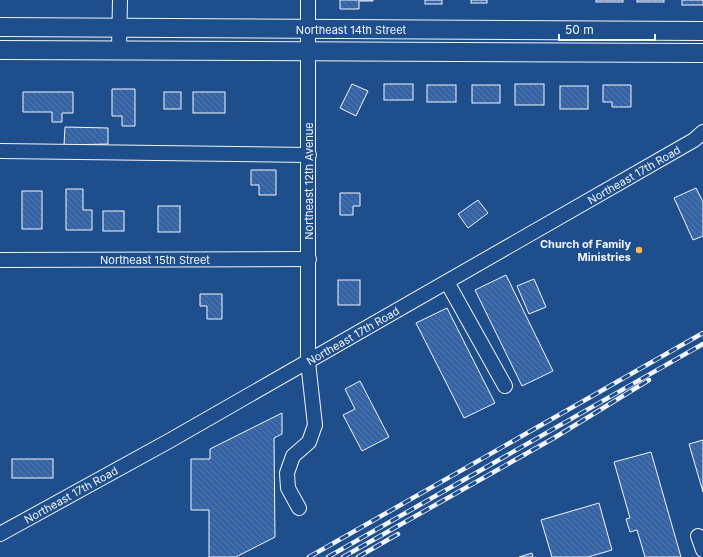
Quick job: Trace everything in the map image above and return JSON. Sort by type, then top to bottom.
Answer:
[{"type":"main road","name":"Northeast 14th Street","points":[[0,28],[703,31]]},
{"type":"main road","name":"Northeast 14th Street","points":[[0,50],[703,53]]},
{"type":"street","points":[[119,50],[120,0]]},
{"type":"street","name":"Northeast 12th Avenue","points":[[299,508],[288,488],[287,473],[293,456],[309,442],[315,425],[308,362],[308,0]]},
{"type":"street","name":"Northeast 17th Road","points":[[0,534],[448,282],[694,140],[703,132]]},
{"type":"street","points":[[0,151],[309,155]]},
{"type":"street","name":"Northeast 15th Street","points":[[0,260],[309,259]]},
{"type":"street","points":[[448,282],[505,386]]},
{"type":"street","points":[[698,536],[703,550]]},
{"type":"building","points":[[340,0],[373,1],[359,1],[359,9],[340,9]]},
{"type":"building","points":[[425,0],[442,0],[442,4],[425,4]]},
{"type":"building","points":[[471,0],[487,0],[487,3],[471,3]]},
{"type":"building","points":[[596,0],[623,0],[623,2],[596,2]]},
{"type":"building","points":[[637,0],[664,0],[664,2],[637,2]]},
{"type":"building","points":[[682,0],[703,0],[703,5],[682,5]]},
{"type":"building","points":[[352,84],[368,91],[356,116],[340,108]]},
{"type":"building","points":[[384,84],[413,84],[413,100],[384,100]]},
{"type":"building","points":[[515,84],[544,84],[544,105],[515,105]]},
{"type":"building","points":[[427,85],[456,85],[456,102],[427,102]]},
{"type":"building","points":[[472,85],[500,85],[500,103],[472,103]]},
{"type":"building","points":[[603,85],[631,85],[631,107],[612,107],[612,102],[603,102]]},
{"type":"building","points":[[560,86],[588,86],[588,109],[560,109]]},
{"type":"building","points":[[112,89],[135,89],[135,126],[122,126],[122,116],[112,116]]},
{"type":"building","points":[[23,92],[73,92],[73,113],[62,113],[62,122],[52,122],[52,112],[23,112]]},
{"type":"building","points":[[164,92],[181,92],[181,109],[164,109]]},
{"type":"building","points":[[193,92],[225,92],[225,113],[193,113]]},
{"type":"building","points":[[65,127],[108,128],[108,144],[64,145]]},
{"type":"building","points":[[251,170],[276,170],[276,195],[259,195],[259,185],[251,185]]},
{"type":"building","points":[[696,188],[703,202],[703,236],[693,240],[674,198]]},
{"type":"building","points":[[66,189],[83,189],[83,210],[92,210],[92,230],[66,230]]},
{"type":"building","points":[[22,191],[42,191],[42,229],[22,229]]},
{"type":"building","points":[[340,193],[360,193],[360,206],[353,206],[353,215],[340,215]]},
{"type":"building","points":[[478,200],[488,213],[468,228],[458,214]]},
{"type":"building","points":[[158,206],[180,206],[180,232],[158,232]]},
{"type":"building","points":[[103,211],[124,211],[124,231],[103,231]]},
{"type":"building","points":[[506,275],[553,371],[522,386],[475,290]]},
{"type":"building","points":[[534,279],[546,307],[529,314],[517,286]]},
{"type":"building","points":[[338,280],[360,280],[360,305],[338,305]]},
{"type":"building","points":[[200,294],[222,294],[222,319],[207,319],[207,306],[200,306]]},
{"type":"building","points":[[447,308],[495,403],[464,418],[416,323]]},
{"type":"building","points":[[360,381],[389,437],[362,451],[343,415],[355,409],[345,389]]},
{"type":"building","points":[[282,413],[282,434],[274,438],[275,537],[236,557],[209,557],[209,510],[191,510],[191,459],[210,459],[210,449]]},
{"type":"building","points":[[703,440],[703,492],[689,444]]},
{"type":"building","points":[[651,452],[681,557],[645,557],[637,530],[630,532],[626,519],[630,518],[614,462]]},
{"type":"building","points":[[12,459],[53,459],[53,478],[12,478]]},
{"type":"building","points":[[599,503],[612,550],[588,557],[552,557],[541,520]]},
{"type":"building","points":[[532,553],[533,557],[519,557]]},
{"type":"railway","points":[[309,557],[703,333]]},
{"type":"railway","points":[[328,557],[703,344]]},
{"type":"railway","points":[[343,557],[554,438],[649,380]]},
{"type":"railway","points":[[358,557],[398,534]]},
{"type":"place","name":"Church of Family Ministries","points":[[639,250]]}]
